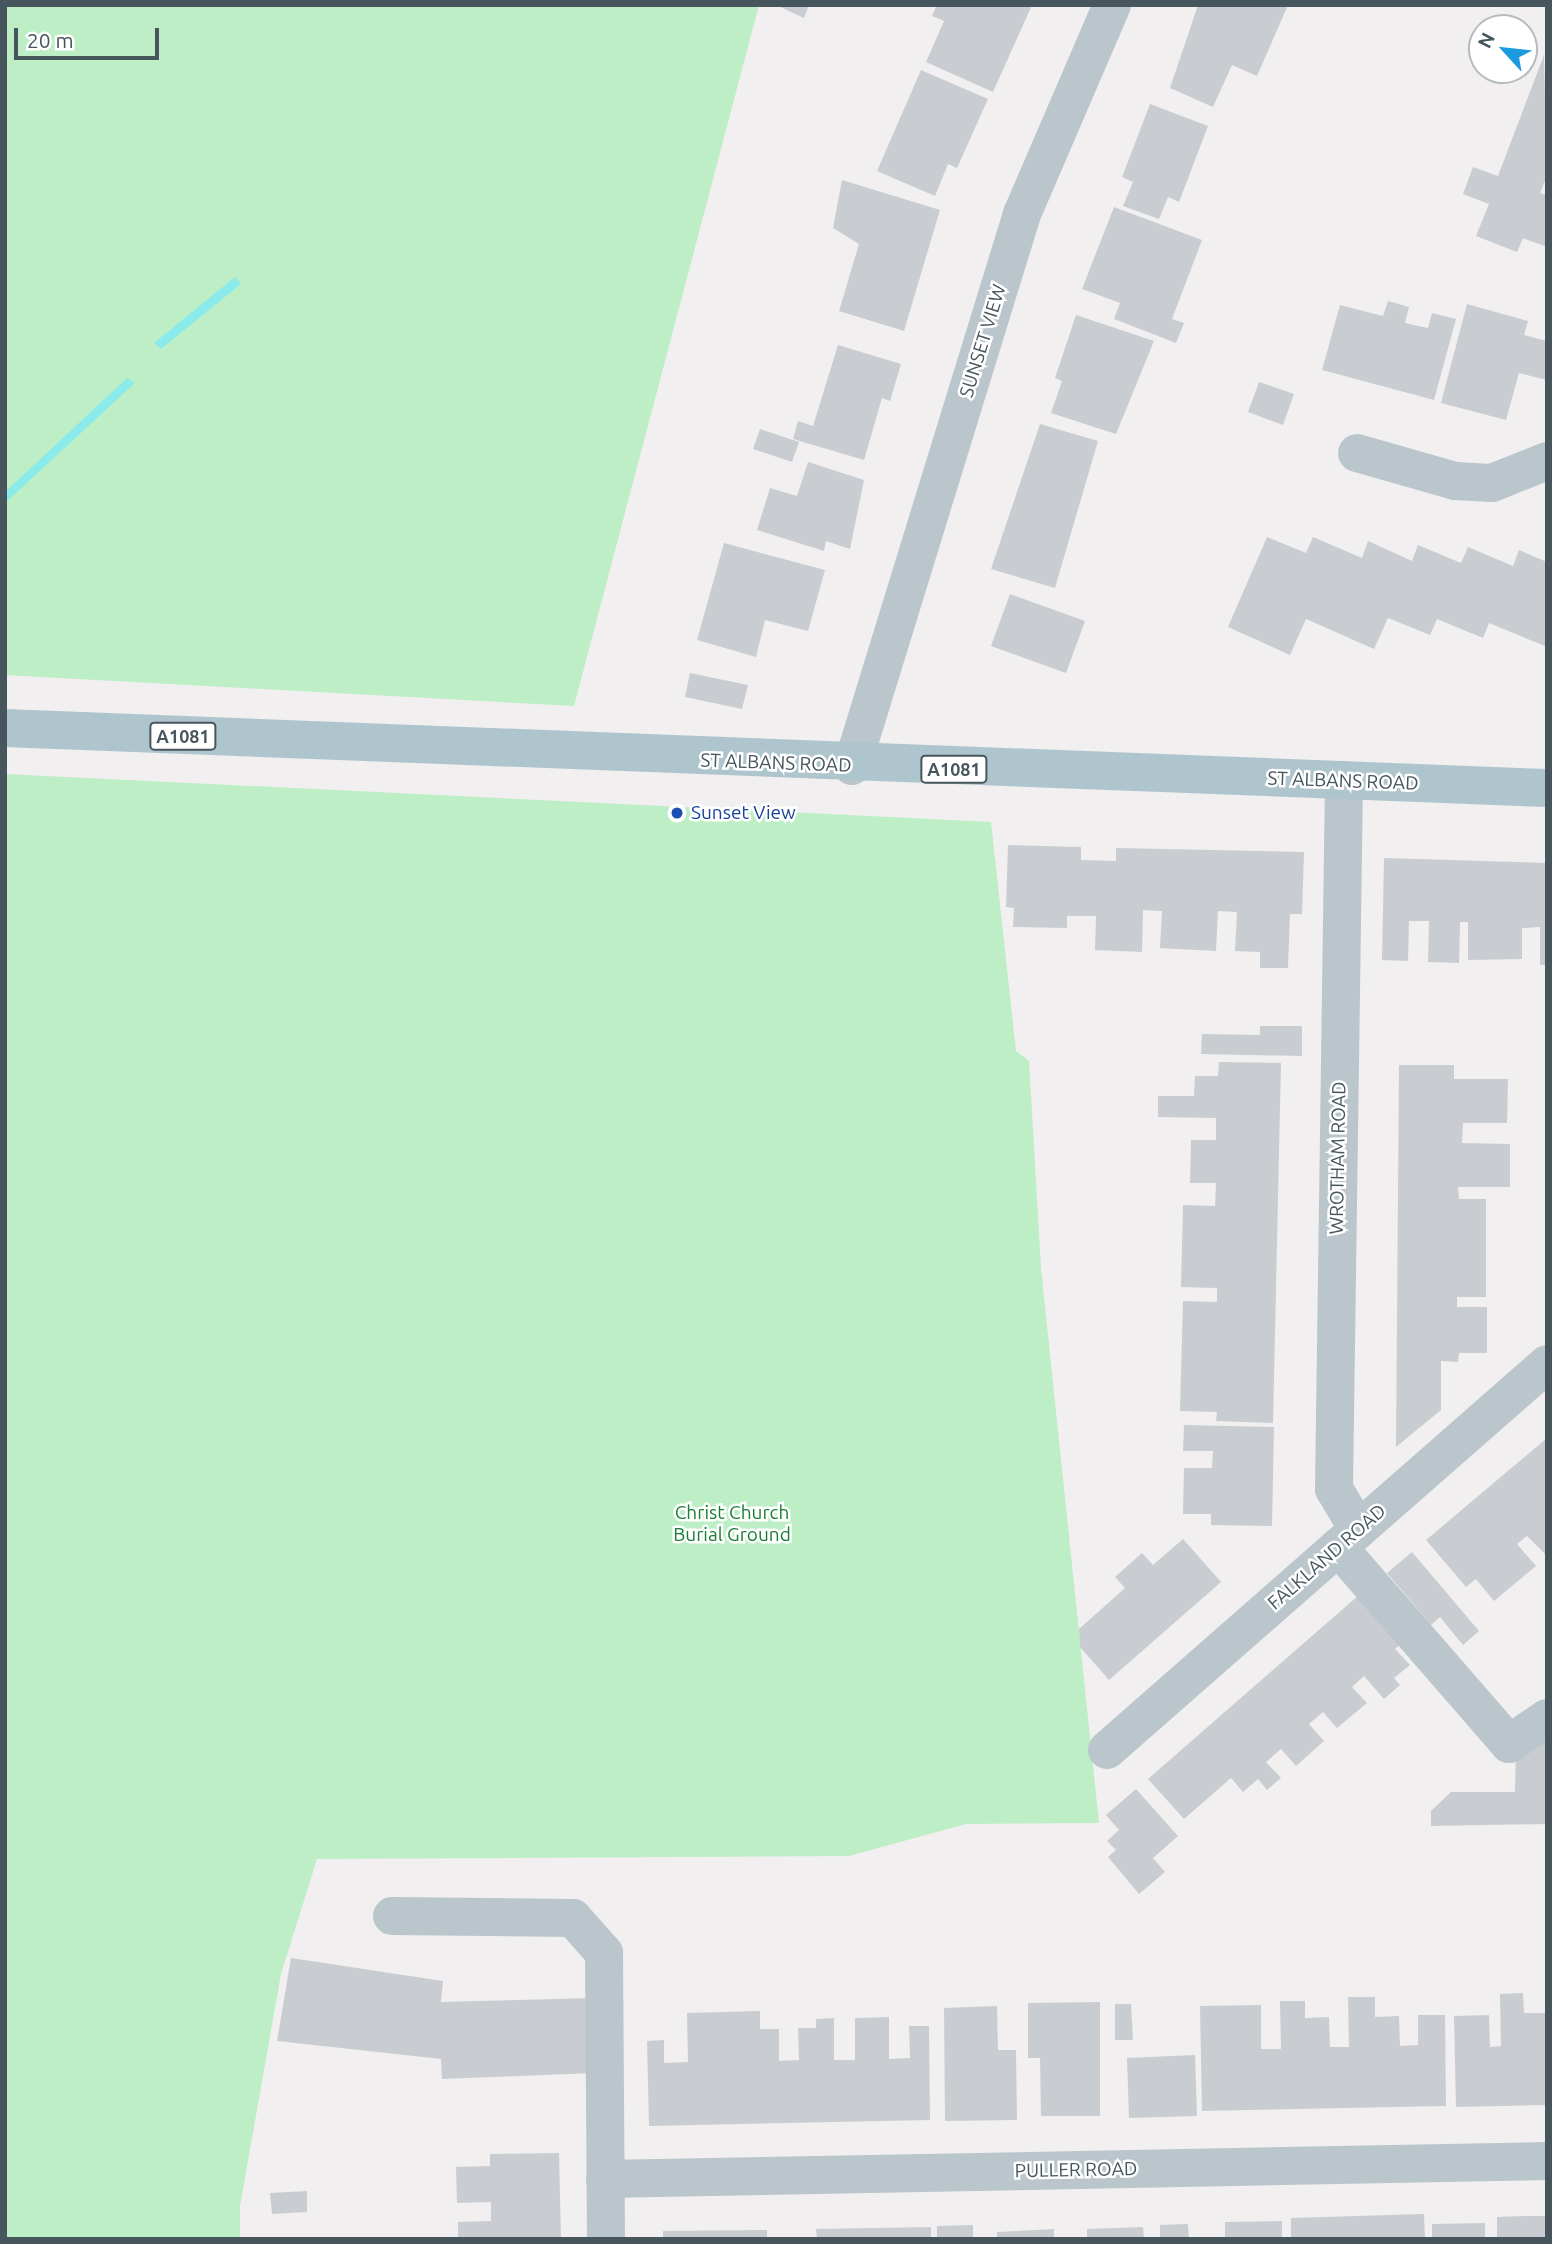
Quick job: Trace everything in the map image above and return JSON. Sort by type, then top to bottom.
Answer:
[{"type":"main road","name":"ST ALBANS ROAD","points":[[5,728],[852,766],[1547,788]]},
{"type":"street","name":"SUNSET VIEW","points":[[852,766],[1022,214],[1112,5]]},
{"type":"street","points":[[1357,453],[1455,481],[1492,483],[1547,461]]},
{"type":"street","name":"WROTHAM ROAD","points":[[1344,780],[1334,1489],[1348,1538],[1509,1744],[1547,1718]]},
{"type":"street","name":"FALKLAND ROAD","points":[[1107,1750],[1547,1364]]},
{"type":"street","points":[[391,1916],[573,1918],[604,1953],[606,2239]]},
{"type":"street","name":"PULLER ROAD","points":[[605,2179],[1547,2161]]},
{"type":"green space","points":[[5,5],[759,5],[574,706],[5,675]]},
{"type":"green space","name":"Christ Church Burial Ground","points":[[5,774],[991,822],[1016,1051],[1029,1061],[1041,1268],[1099,1823],[966,1824],[849,1856],[317,1859],[281,1974],[240,2206],[240,2239],[5,2239]]},
{"type":"water","points":[[235,277],[241,284],[161,349],[154,343]]},
{"type":"water","points":[[127,378],[135,383],[5,503],[5,492]]},
{"type":"building","points":[[776,5],[809,5],[804,18]]},
{"type":"building","points":[[937,5],[1032,5],[993,92],[926,62],[944,21],[932,16]]},
{"type":"building","points":[[1198,5],[1288,5],[1257,76],[1232,65],[1213,107],[1170,88]]},
{"type":"building","points":[[1544,55],[1547,176],[1540,193],[1547,195],[1547,247],[1523,238],[1517,252],[1476,236],[1489,204],[1463,194],[1473,167],[1498,176],[1533,84],[1538,84],[1538,71]]},
{"type":"building","points":[[921,70],[988,99],[957,168],[948,164],[935,196],[877,171]]},
{"type":"building","points":[[1150,104],[1208,126],[1179,202],[1168,197],[1159,219],[1123,206],[1133,182],[1122,177]]},
{"type":"building","points":[[842,180],[940,210],[904,331],[839,311],[859,244],[833,228]]},
{"type":"building","points":[[1114,207],[1202,240],[1172,319],[1184,323],[1176,343],[1114,319],[1120,303],[1082,289]]},
{"type":"building","points":[[1388,301],[1409,307],[1405,323],[1428,328],[1432,313],[1456,319],[1434,400],[1322,370],[1340,305],[1383,316]]},
{"type":"building","points":[[1467,304],[1528,321],[1524,335],[1547,341],[1547,380],[1519,373],[1506,420],[1441,403]]},
{"type":"building","points":[[1076,315],[1154,341],[1116,434],[1051,413],[1062,381],[1055,378]]},
{"type":"building","points":[[838,345],[901,364],[890,401],[882,398],[864,460],[793,439],[798,421],[813,426]]},
{"type":"building","points":[[1259,382],[1294,394],[1283,425],[1248,412]]},
{"type":"building","points":[[1040,424],[1098,441],[1055,588],[991,569]]},
{"type":"building","points":[[760,429],[799,442],[792,462],[753,449]]},
{"type":"building","points":[[808,462],[864,480],[850,549],[826,541],[824,551],[757,530],[770,488],[797,496]]},
{"type":"building","points":[[1267,537],[1306,553],[1313,537],[1362,558],[1368,541],[1412,561],[1418,545],[1461,563],[1468,547],[1513,566],[1519,550],[1547,562],[1547,647],[1489,623],[1483,638],[1437,619],[1430,635],[1388,618],[1374,649],[1306,619],[1290,655],[1228,627]]},
{"type":"building","points":[[724,543],[825,570],[808,631],[765,620],[756,657],[697,640]]},
{"type":"building","points":[[1010,594],[1085,621],[1066,673],[991,646]]},
{"type":"building","points":[[690,673],[748,685],[742,709],[685,697]]},
{"type":"building","points":[[1008,845],[1081,847],[1081,860],[1116,861],[1116,848],[1304,852],[1302,914],[1290,914],[1288,968],[1260,968],[1260,952],[1235,951],[1237,912],[1218,911],[1216,951],[1160,948],[1162,911],[1143,910],[1142,952],[1095,950],[1096,916],[1067,916],[1067,928],[1013,927],[1014,908],[1006,907]]},
{"type":"building","points":[[1384,858],[1547,863],[1547,965],[1540,965],[1540,927],[1522,928],[1522,959],[1468,960],[1468,922],[1460,922],[1459,963],[1428,962],[1429,921],[1409,921],[1408,961],[1382,960]]},
{"type":"building","points":[[1260,1026],[1302,1026],[1302,1056],[1201,1054],[1202,1034],[1260,1035]]},
{"type":"building","points":[[1219,1062],[1281,1063],[1273,1423],[1216,1421],[1217,1412],[1180,1411],[1183,1301],[1217,1302],[1217,1288],[1181,1287],[1183,1205],[1215,1206],[1216,1183],[1190,1183],[1191,1140],[1216,1140],[1216,1118],[1158,1117],[1158,1096],[1194,1096],[1195,1076],[1218,1076]]},
{"type":"building","points":[[1399,1065],[1454,1065],[1454,1079],[1508,1079],[1507,1123],[1463,1123],[1462,1143],[1510,1144],[1510,1187],[1458,1187],[1459,1199],[1486,1199],[1486,1297],[1457,1297],[1457,1307],[1487,1307],[1487,1353],[1459,1353],[1458,1362],[1441,1361],[1441,1410],[1396,1447]]},
{"type":"building","points":[[1184,1425],[1274,1427],[1272,1526],[1211,1525],[1211,1514],[1183,1514],[1184,1468],[1212,1468],[1213,1451],[1183,1451]]},
{"type":"building","points":[[1547,1438],[1547,1556],[1527,1536],[1517,1544],[1536,1566],[1494,1601],[1476,1579],[1466,1587],[1426,1540]]},
{"type":"building","points":[[1183,1539],[1221,1582],[1109,1680],[1080,1647],[1079,1629],[1125,1588],[1115,1577],[1142,1553],[1153,1565]]},
{"type":"building","points":[[1412,1552],[1479,1631],[1463,1645],[1440,1617],[1431,1625],[1387,1573]]},
{"type":"building","points":[[1359,1595],[1402,1643],[1395,1649],[1410,1665],[1394,1678],[1400,1685],[1384,1699],[1364,1676],[1352,1687],[1367,1703],[1337,1728],[1323,1712],[1309,1724],[1324,1741],[1296,1766],[1281,1749],[1266,1762],[1281,1778],[1267,1790],[1258,1779],[1243,1792],[1231,1778],[1184,1819],[1148,1779]]},
{"type":"building","points":[[1547,1727],[1547,1824],[1431,1826],[1431,1811],[1451,1792],[1515,1792],[1516,1748]]},
{"type":"building","points":[[1136,1789],[1178,1836],[1153,1858],[1165,1872],[1139,1894],[1108,1857],[1116,1850],[1107,1841],[1119,1830],[1106,1815]]},
{"type":"building","points":[[291,1958],[443,1981],[441,2002],[592,1998],[593,2073],[442,2079],[441,2059],[277,2041]]},
{"type":"building","points":[[1523,1993],[1524,2013],[1547,2013],[1547,2105],[1456,2107],[1454,2016],[1489,2015],[1490,2047],[1501,2046],[1500,1994]]},
{"type":"building","points":[[1348,1997],[1375,1997],[1375,2017],[1399,2016],[1400,2046],[1418,2045],[1418,2015],[1445,2015],[1446,2106],[1202,2111],[1200,2006],[1261,2005],[1261,2049],[1281,2049],[1280,2001],[1305,2001],[1305,2018],[1329,2017],[1330,2047],[1349,2047]]},
{"type":"building","points":[[1100,2002],[1100,2116],[1041,2116],[1040,2058],[1028,2058],[1028,2003]]},
{"type":"building","points":[[1115,2004],[1131,2004],[1133,2040],[1115,2040]]},
{"type":"building","points":[[997,2006],[998,2050],[1016,2050],[1017,2120],[945,2121],[944,2008]]},
{"type":"building","points":[[760,2011],[760,2029],[779,2029],[779,2061],[799,2060],[798,2028],[816,2028],[816,2019],[834,2018],[834,2060],[855,2060],[855,2018],[889,2017],[889,2059],[910,2058],[909,2026],[929,2026],[930,2120],[649,2126],[647,2041],[664,2040],[664,2063],[688,2062],[687,2013]]},
{"type":"building","points":[[1195,2055],[1197,2116],[1129,2118],[1127,2058]]},
{"type":"building","points":[[559,2153],[561,2239],[458,2239],[458,2222],[491,2221],[491,2202],[457,2203],[456,2167],[490,2166],[490,2154]]},
{"type":"building","points":[[307,2191],[307,2212],[272,2214],[270,2193]]},
{"type":"building","points":[[1424,2214],[1425,2239],[1291,2239],[1291,2218]]},
{"type":"building","points":[[1547,2216],[1547,2239],[1497,2239],[1497,2217]]},
{"type":"building","points":[[1282,2221],[1282,2239],[1225,2239],[1225,2222]]},
{"type":"building","points":[[1485,2223],[1485,2239],[1432,2239],[1432,2224]]},
{"type":"building","points":[[1188,2224],[1189,2239],[1160,2239],[1160,2225]]},
{"type":"building","points":[[973,2225],[973,2239],[937,2239],[937,2226]]},
{"type":"building","points":[[931,2227],[931,2239],[817,2239],[816,2229]]},
{"type":"building","points":[[1143,2227],[1144,2239],[1087,2239],[1087,2229]]},
{"type":"building","points":[[1054,2229],[1054,2239],[997,2239],[997,2232]]},
{"type":"building","points":[[767,2230],[767,2239],[663,2239],[663,2231]]},
{"type":"place","name":"Sunset View","points":[[677,813]]}]
